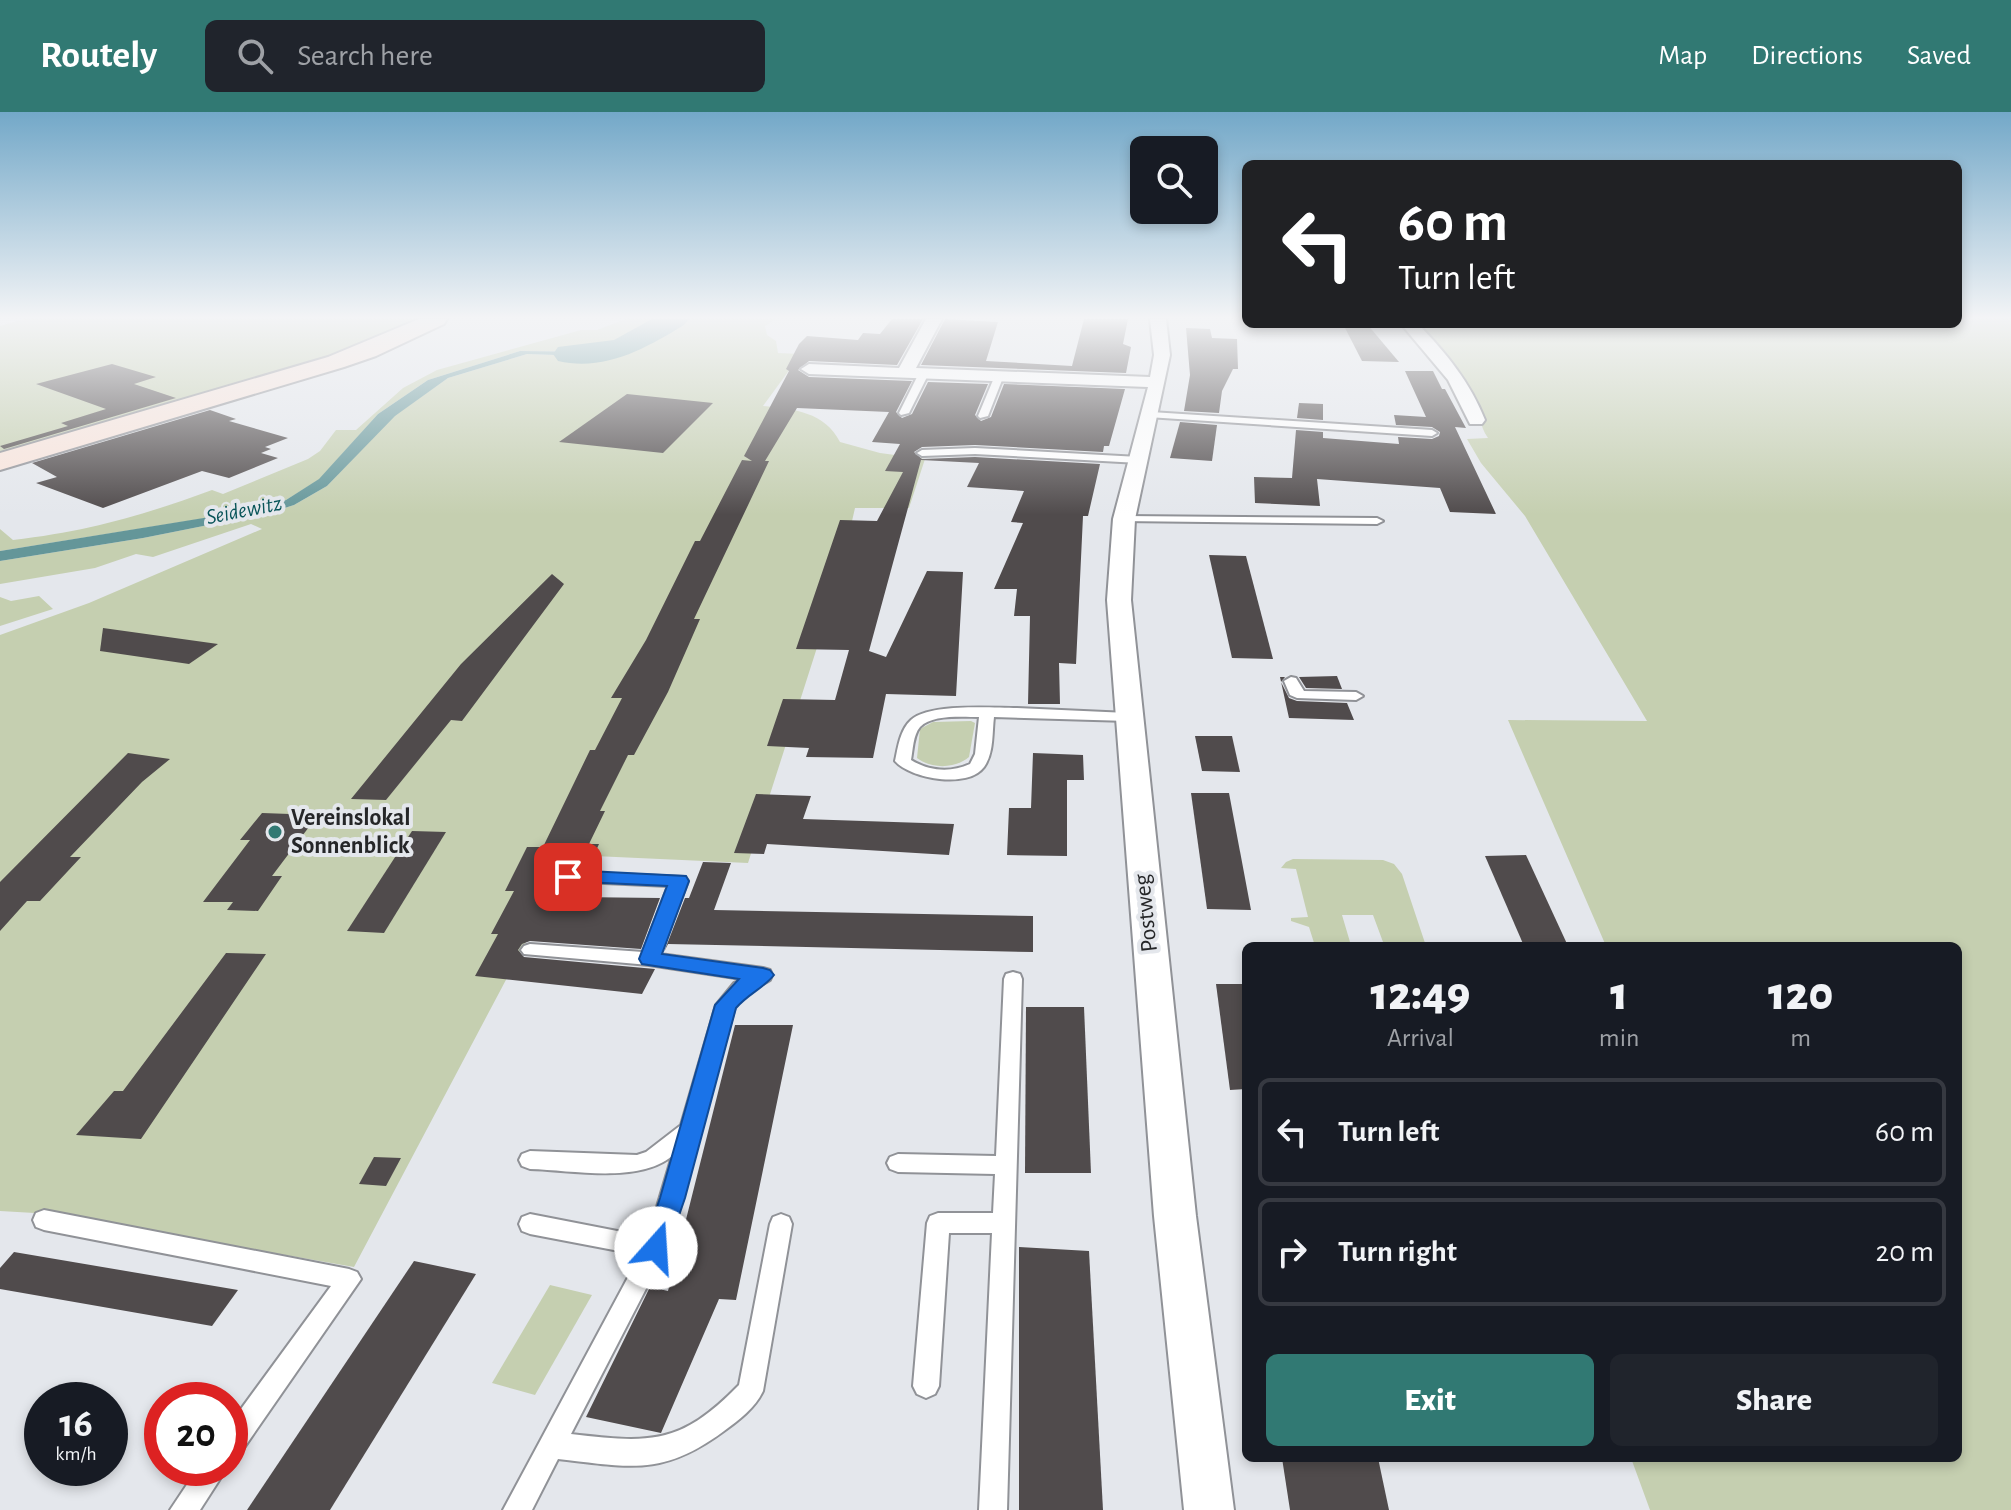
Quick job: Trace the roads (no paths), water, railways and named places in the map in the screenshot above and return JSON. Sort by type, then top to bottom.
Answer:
[{"type":"main road","points":[[0,462],[261,384]]},
{"type":"street","name":"Postweg","points":[[1158,384],[1124,519],[1119,600],[1175,1216],[1209,1510]]},
{"type":"street","points":[[1461,384],[1476,420]]},
{"type":"lane","points":[[904,413],[918,384]]},
{"type":"lane","points":[[983,416],[995,384]]},
{"type":"lane","points":[[1151,415],[1432,433]]},
{"type":"lane","points":[[922,453],[975,451],[1139,460]]},
{"type":"lane","points":[[1124,519],[1377,521]]},
{"type":"lane","points":[[1291,681],[1295,692],[1302,695],[1356,696]]},
{"type":"lane","points":[[987,714],[983,754],[976,767],[969,771],[929,773],[903,761],[910,730],[926,716],[987,714],[1128,717]]},
{"type":"lane","points":[[568,877],[679,881],[649,959]]},
{"type":"lane","points":[[517,1510],[656,1248],[726,1005],[741,988],[763,975],[649,959],[530,950]]},
{"type":"lane","points":[[993,1510],[1013,979]]},
{"type":"lane","points":[[530,1160],[637,1164],[653,1159],[691,1129]]},
{"type":"lane","points":[[898,1163],[1006,1165]]},
{"type":"lane","points":[[44,1220],[349,1279],[248,1421]]},
{"type":"lane","points":[[926,1386],[938,1223],[1004,1223]]},
{"type":"lane","points":[[530,1224],[656,1248]]},
{"type":"lane","points":[[551,1445],[656,1453],[701,1431],[734,1410],[750,1391],[781,1224]]},
{"type":"lane","points":[[184,1510],[201,1486]]},
{"type":"water","points":[[422,384],[439,384],[395,416],[327,486],[294,505],[269,513],[143,538],[0,561],[0,551],[265,508],[286,500],[319,479],[378,414]]},
{"type":"place","name":"Vereinslokal Sonnenblick","points":[[275,832]]},
{"type":"water label","name":"Seidewitz","points":[[244,510]]}]
